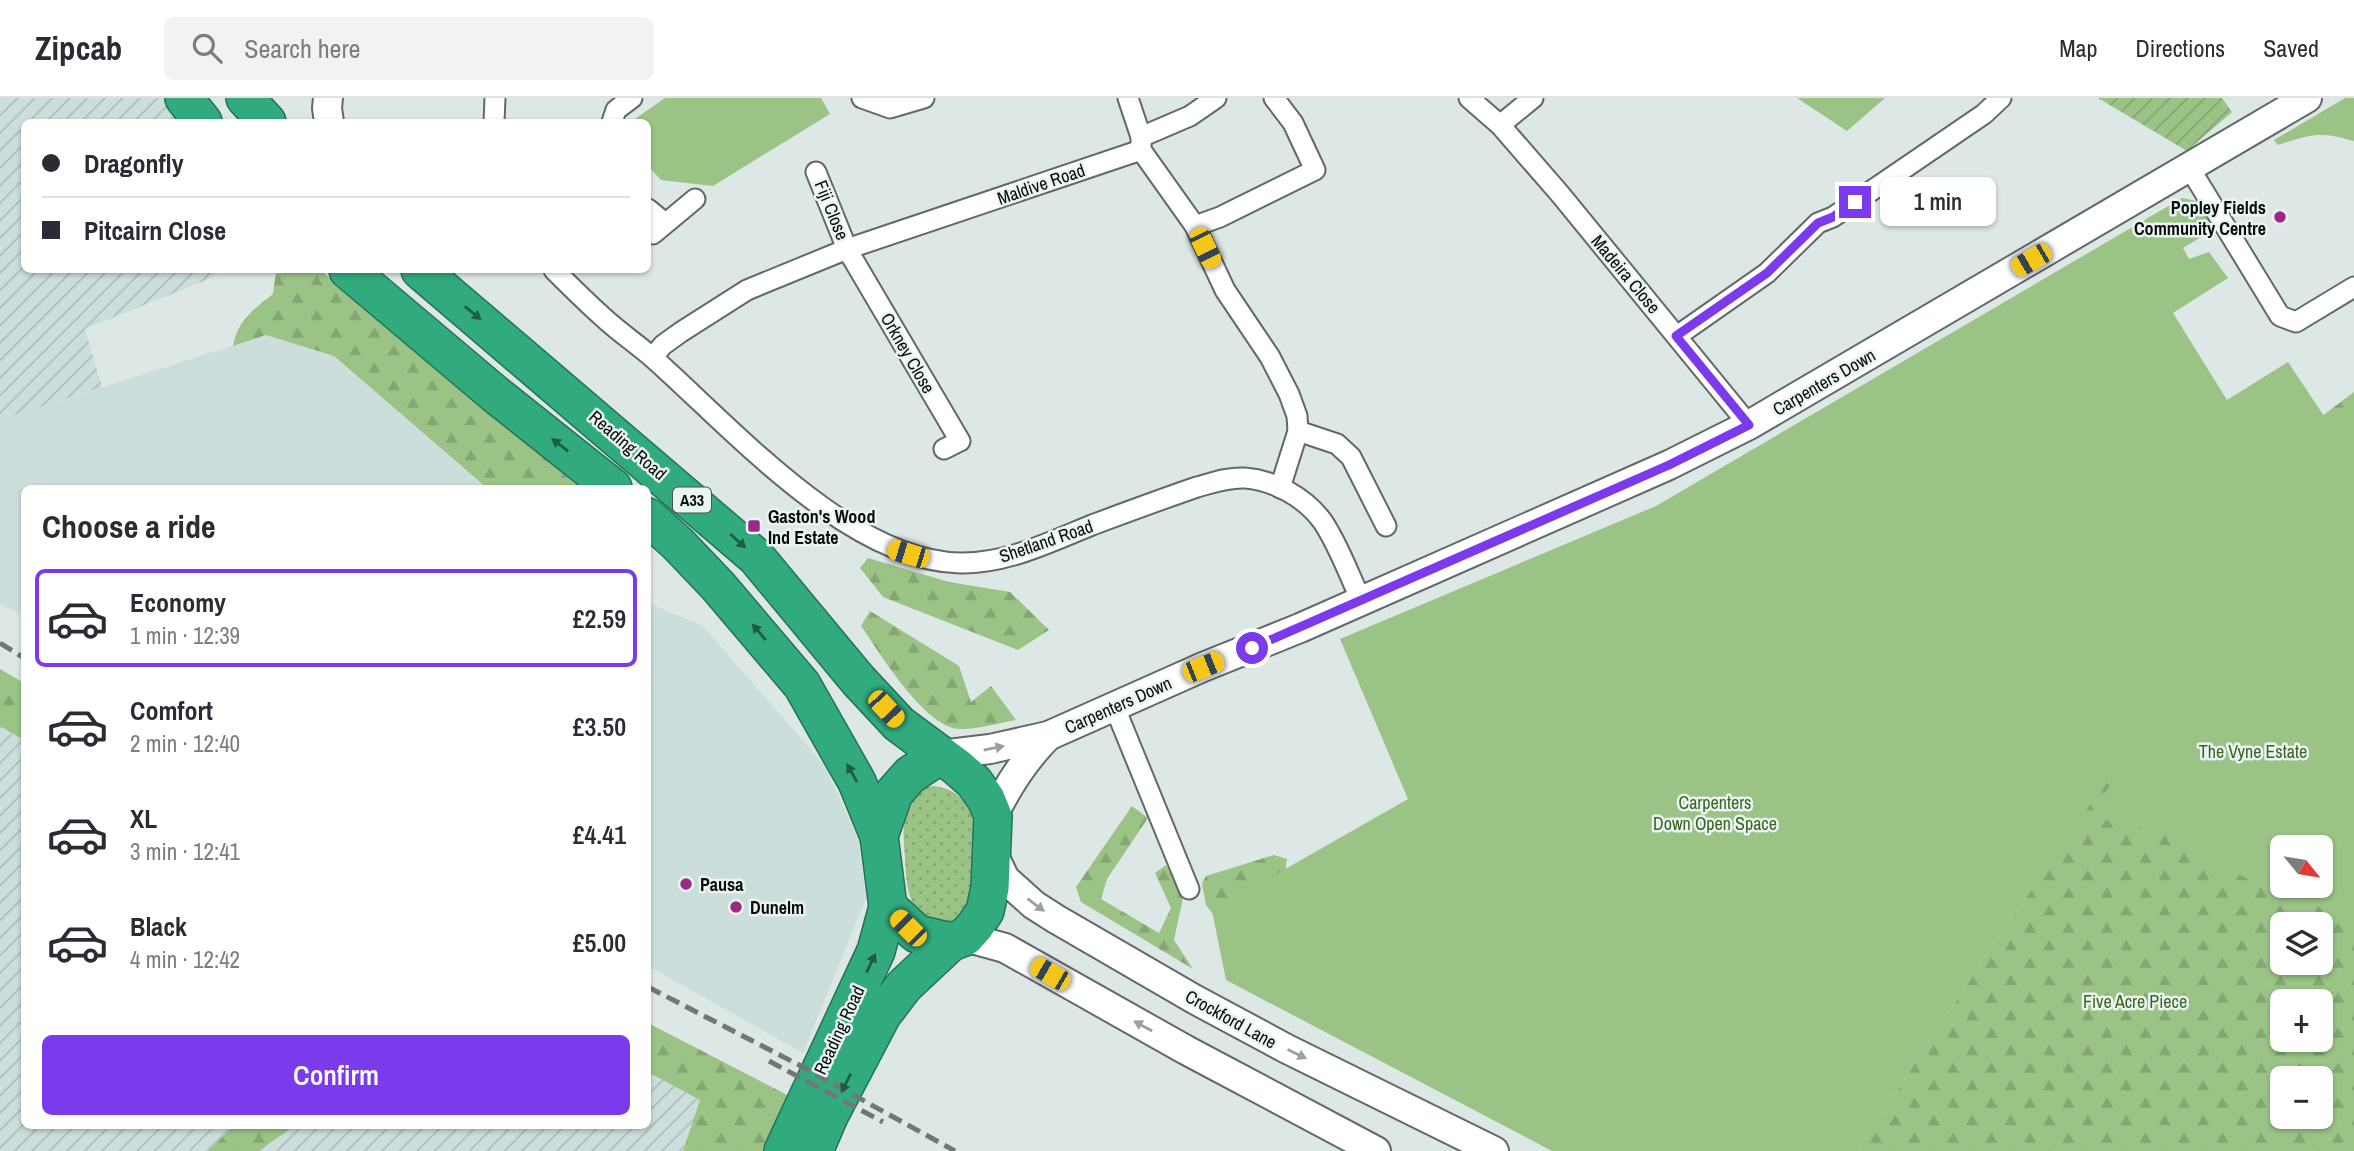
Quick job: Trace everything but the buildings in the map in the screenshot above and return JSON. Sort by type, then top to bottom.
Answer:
[{"type":"highway","points":[[184,98],[202,119]]},
{"type":"highway","points":[[229,98],[233,119]]},
{"type":"highway","points":[[245,98],[264,119]]},
{"type":"highway","points":[[352,273],[495,394],[609,485]]},
{"type":"highway","points":[[376,273],[485,369],[495,394]]},
{"type":"highway","name":"Reading Road","points":[[424,273],[756,557],[858,680],[899,724],[940,755]]},
{"type":"highway","name":"A33","points":[[651,520],[718,586],[802,685],[857,782],[878,836],[888,907]]},
{"type":"highway","name":"A33","points":[[878,836],[894,793],[910,775],[940,755],[974,782],[986,799],[993,816],[990,888],[985,912],[958,940]]},
{"type":"highway","points":[[888,907],[917,934],[958,940]]},
{"type":"highway","name":"Reading Road","points":[[783,1151],[876,951],[888,907]]},
{"type":"highway","name":"Reading Road","points":[[814,1151],[829,1116],[882,1015],[904,986],[958,940]]},
{"type":"street","points":[[328,98],[329,119]]},
{"type":"street","points":[[494,119],[495,98]]},
{"type":"street","points":[[613,119],[616,110],[632,98]]},
{"type":"street","points":[[862,98],[890,108],[924,98]]},
{"type":"street","points":[[1128,98],[1141,144],[1195,226],[1225,290],[1270,357],[1289,394],[1297,416],[1298,430],[1280,488]]},
{"type":"street","name":"Maldive Road","points":[[653,357],[663,345],[681,332],[747,290],[847,249],[1141,144],[1216,98]]},
{"type":"street","points":[[1195,226],[1220,217],[1315,170],[1293,123],[1274,98]]},
{"type":"street","name":"Madeira Close","points":[[1469,98],[1500,125],[1749,425]]},
{"type":"street","points":[[1500,125],[1534,98]]},
{"type":"street","points":[[1676,336],[1767,273],[1818,223],[1833,217],[1984,114],[2001,98]]},
{"type":"street","name":"Carpenters Down","points":[[940,755],[990,749],[1048,736],[1669,465],[1749,425],[2307,98]]},
{"type":"street","points":[[2189,167],[2280,316],[2296,322],[2354,287]]},
{"type":"street","name":"Fiji Close","points":[[816,172],[847,249]]},
{"type":"street","points":[[651,214],[659,229],[695,199]]},
{"type":"street","name":"Orkney Close","points":[[847,249],[960,441],[944,449]]},
{"type":"street","name":"Shetland Road","points":[[557,273],[605,318],[653,357],[745,445],[821,504],[858,530],[891,548],[925,559],[960,563],[997,559],[1220,480],[1245,478],[1280,488],[1303,501],[1323,523],[1362,600]]},
{"type":"street","points":[[1298,430],[1337,444],[1351,457],[1385,531]]},
{"type":"street","points":[[1115,708],[1189,888]]},
{"type":"street","name":"Carpenters Down","points":[[993,816],[1008,785],[1028,756],[1048,736]]},
{"type":"street","name":"Crockford Lane","points":[[993,854],[1005,879],[1034,905],[1056,919],[1287,1049],[1494,1151]]},
{"type":"street","points":[[958,940],[1005,948],[1183,1057],[1376,1151]]},
{"type":"shaded area","points":[[0,98],[168,98],[182,119],[21,119],[21,273],[217,273],[214,277],[85,329],[102,387],[0,420]]},
{"type":"shaded area","points":[[266,335],[334,356],[484,485],[21,485],[21,615],[0,603],[0,420]]},
{"type":"shaded area","points":[[651,604],[703,626],[824,765],[858,838],[866,898],[803,1053],[651,968]]},
{"type":"shaded area","points":[[0,688],[21,700],[21,1129],[651,1129],[651,1074],[700,1100],[683,1151],[0,1151]]},
{"type":"green space","points":[[665,98],[821,98],[830,114],[713,186],[661,180],[651,169],[651,119],[635,119]]},
{"type":"green space","points":[[1797,98],[1885,98],[1847,131]]},
{"type":"green space","points":[[2098,98],[2222,98],[2232,112],[2187,151]]},
{"type":"green space","points":[[2345,98],[2354,98],[2354,141],[2324,135],[2308,136],[2278,145],[2274,140]]},
{"type":"green space","name":"Carpenters Down Open Space","points":[[2182,198],[2201,202],[2211,221],[2203,236],[2183,248],[2189,259],[2209,252],[2228,278],[2173,313],[2227,400],[2288,362],[2324,416],[2354,402],[2354,925],[2333,912],[2299,898],[2333,898],[2333,835],[2270,835],[2270,887],[2216,866],[2173,838],[2148,829],[2099,819],[2103,797],[2141,731],[1979,966],[1857,1151],[1552,1151],[1226,980],[1212,911],[1408,799],[1340,639],[1656,506]]},
{"type":"green space","points":[[276,273],[324,273],[576,485],[484,485],[334,356],[266,335],[233,346],[242,323],[273,294]]},
{"type":"green space","name":"Five Acre Piece","points":[[2354,392],[2354,1151],[1857,1151],[1979,966],[2211,627],[2301,432]]},
{"type":"green space","points":[[868,558],[949,582],[1010,592],[1049,630],[1018,650],[883,597],[860,568]]},
{"type":"green space","points":[[870,611],[959,666],[971,702],[991,686],[1016,720],[961,729],[947,726],[933,717],[905,688],[861,626]]},
{"type":"green space","points":[[0,669],[21,681],[21,738],[0,726]]},
{"type":"green space","points":[[933,786],[952,791],[965,802],[972,818],[975,836],[976,855],[969,910],[953,923],[927,918],[919,912],[909,895],[907,884],[904,835],[907,797],[920,788]]},
{"type":"green space","points":[[1132,806],[1148,818],[1107,879],[1101,899],[1159,933],[1171,908],[1155,873],[1166,865],[1183,898],[1174,940],[1193,969],[1081,902],[1076,887]]},
{"type":"green space","points":[[1274,855],[1287,859],[1282,895],[1232,940],[1206,905],[1202,883],[1206,876]]},
{"type":"green space","points":[[651,1025],[789,1096],[764,1151],[683,1151],[700,1100],[651,1074]]},
{"type":"green space","points":[[231,1129],[290,1129],[258,1151],[208,1151]]},
{"type":"railway","points":[[0,643],[21,656]]},
{"type":"railway","points":[[651,989],[801,1066],[955,1151]]},
{"type":"railway","points":[[769,1061],[883,1122]]},
{"type":"place","name":"Popley Fields Community Centre","points":[[2280,217]]},
{"type":"place","name":"Gaston's Wood Ind Estate","points":[[754,526]]},
{"type":"place","name":"Pausa","points":[[686,884]]},
{"type":"place","name":"Dunelm","points":[[736,907]]},
{"type":"route","points":[[1252,648],[1669,465],[1749,425],[1676,336],[1767,273],[1818,223],[1833,217],[1855,202]]},
{"type":"park label","name":"The Vyne Estate","points":[[2253,751]]}]
